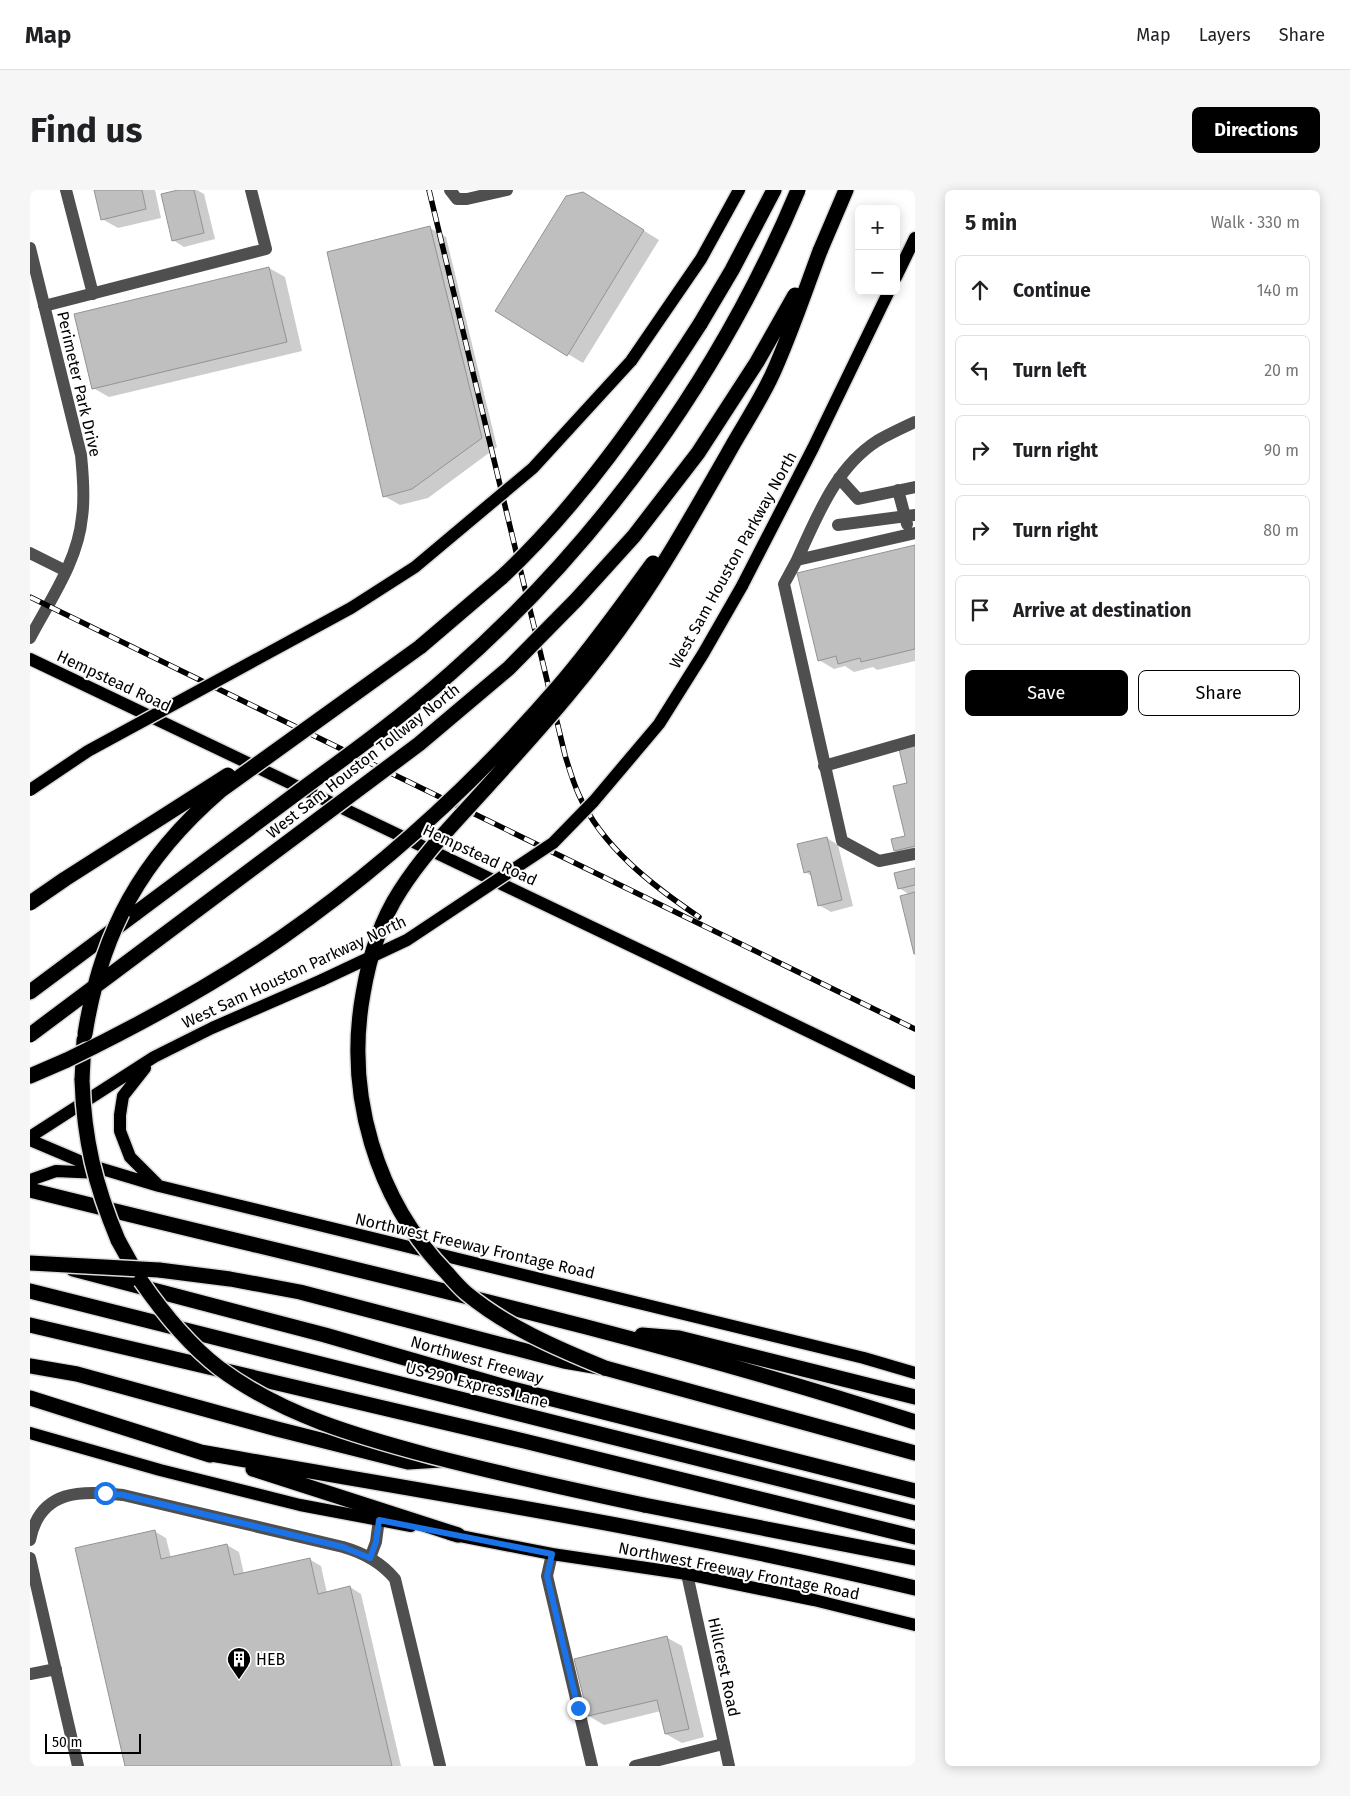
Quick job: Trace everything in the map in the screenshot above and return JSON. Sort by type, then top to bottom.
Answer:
[{"type":"highway","points":[[774,190],[730,274],[677,360],[586,487],[550,529],[502,577],[430,639],[257,763],[202,807],[169,841],[141,878],[108,942],[93,987],[83,1057],[83,1112],[94,1175],[108,1218],[141,1281],[179,1330],[220,1368],[279,1405],[314,1421],[356,1435],[448,1460],[644,1505],[915,1558]]},
{"type":"highway","name":"West Sam Houston Tollway North","points":[[30,992],[398,717],[470,656],[531,596],[614,501],[679,412],[718,350],[743,304],[798,190]]},
{"type":"highway","name":"West Sam Houston Tollway North","points":[[30,1035],[419,744],[509,668],[576,600],[627,543],[698,453],[757,362],[820,251],[846,190]]},
{"type":"highway","points":[[605,1368],[556,1348],[511,1324],[465,1293],[430,1256],[402,1216],[380,1169],[363,1112],[357,1067],[359,1016],[368,966],[380,931],[408,878],[420,862],[577,685],[632,611],[679,540],[772,375],[820,251]]},
{"type":"highway","points":[[30,1076],[139,1024],[212,982],[280,939],[334,900],[391,853],[448,802],[502,749],[558,686],[603,630],[658,556],[720,466]]},
{"type":"highway","points":[[30,903],[223,778],[257,763]]},
{"type":"highway","points":[[30,1190],[608,1332],[915,1422]]},
{"type":"highway","name":"Northwest Freeway","points":[[30,1258],[315,1332],[509,1388],[915,1491]]},
{"type":"highway","points":[[30,1263],[159,1270],[230,1279],[292,1290],[564,1361],[605,1368],[915,1453]]},
{"type":"highway","name":"US 290 Express Lane","points":[[31,1292],[915,1513]]},
{"type":"highway","points":[[30,1325],[524,1441],[915,1537]]},
{"type":"highway","points":[[608,1332],[678,1338],[915,1397]]},
{"type":"highway","points":[[30,1366],[77,1374],[277,1429],[408,1462],[448,1460]]},
{"type":"highway","points":[[30,1398],[458,1535]]},
{"type":"highway","points":[[200,1452],[576,1518],[842,1570],[915,1588]]},
{"type":"main road","points":[[30,790],[88,752],[351,608],[415,567],[533,468],[631,361],[701,259],[739,190]]},
{"type":"main road","points":[[900,271],[911,253],[915,238]]},
{"type":"main road","name":"West Sam Houston Parkway North","points":[[30,1139],[154,1057],[212,1028],[322,980],[406,940],[553,843],[594,801],[658,724],[703,654],[742,586],[813,448],[887,295]]},
{"type":"main road","name":"Hempstead Road","points":[[30,659],[915,1083]]},
{"type":"main road","points":[[154,1057],[123,1096],[120,1131],[130,1157],[159,1186]]},
{"type":"main road","name":"Northwest Freeway Frontage Road","points":[[30,1139],[115,1174],[159,1186],[816,1346],[915,1373]]},
{"type":"main road","points":[[30,1180],[56,1171],[115,1174]]},
{"type":"main road","name":"Northwest Freeway Frontage Road","points":[[30,1433],[169,1472],[300,1504],[552,1554],[687,1574],[814,1600],[915,1624]]},
{"type":"street","points":[[66,190],[93,294]]},
{"type":"street","points":[[44,306],[266,248],[251,190]]},
{"type":"street","points":[[450,190],[457,199],[467,199],[507,190]]},
{"type":"street","name":"Perimeter Park Drive","points":[[30,248],[76,436],[82,470],[82,518],[78,540],[66,571],[30,638]]},
{"type":"street","points":[[915,422],[876,441],[847,467],[828,494],[784,584],[842,842],[879,862],[915,854]]},
{"type":"street","points":[[839,478],[858,499],[915,487]]},
{"type":"street","points":[[797,560],[913,535],[910,516],[898,490]]},
{"type":"street","points":[[838,525],[910,516]]},
{"type":"street","points":[[30,553],[66,571]]},
{"type":"street","points":[[824,766],[915,740]]},
{"type":"street","points":[[30,1540],[36,1522],[50,1504],[58,1498],[68,1495],[91,1492],[123,1495],[305,1538],[354,1550],[370,1558],[388,1570],[395,1579],[440,1766]]},
{"type":"street","points":[[370,1558],[376,1542],[379,1520]]},
{"type":"street","points":[[552,1554],[547,1576],[592,1766]]},
{"type":"street","points":[[30,1558],[78,1766]]},
{"type":"street","name":"Hillcrest Road","points":[[687,1574],[729,1766]]},
{"type":"street","points":[[30,1674],[56,1669]]},
{"type":"street","points":[[635,1766],[724,1744]]},
{"type":"building","points":[[94,190],[142,190],[146,209],[101,220]]},
{"type":"building","points":[[178,190],[194,190],[204,233],[172,241],[161,194]]},
{"type":"building","points":[[583,192],[644,230],[567,356],[495,311],[566,196]]},
{"type":"building","points":[[430,226],[482,438],[412,489],[383,497],[327,252]]},
{"type":"building","points":[[269,267],[287,342],[92,389],[74,314]]},
{"type":"building","points":[[915,545],[915,649],[861,662],[860,658],[838,664],[836,656],[818,661],[797,573]]},
{"type":"building","points":[[915,746],[915,846],[894,851],[891,839],[905,836],[893,786],[907,783],[899,749]]},
{"type":"building","points":[[827,837],[842,900],[818,906],[810,871],[804,873],[797,844]]},
{"type":"building","points":[[915,868],[915,885],[898,889],[894,873]]},
{"type":"building","points":[[915,892],[915,954],[914,954],[900,896]]},
{"type":"building","name":"HEB","points":[[155,1530],[161,1559],[227,1544],[234,1575],[310,1558],[318,1594],[350,1586],[392,1766],[125,1766],[75,1548]]},
{"type":"building","points":[[667,1636],[689,1729],[665,1734],[657,1700],[588,1716],[574,1659]]},
{"type":"railway","points":[[429,190],[565,755],[575,785],[589,814],[601,832],[630,864],[699,917]]},
{"type":"railway","points":[[30,597],[915,1029]]},
{"type":"place","name":"HEB","points":[[239,1680]]},
{"type":"route","points":[[105,1493],[123,1495],[343,1547],[370,1558],[376,1542],[379,1520],[552,1554],[547,1576],[578,1708]]}]
